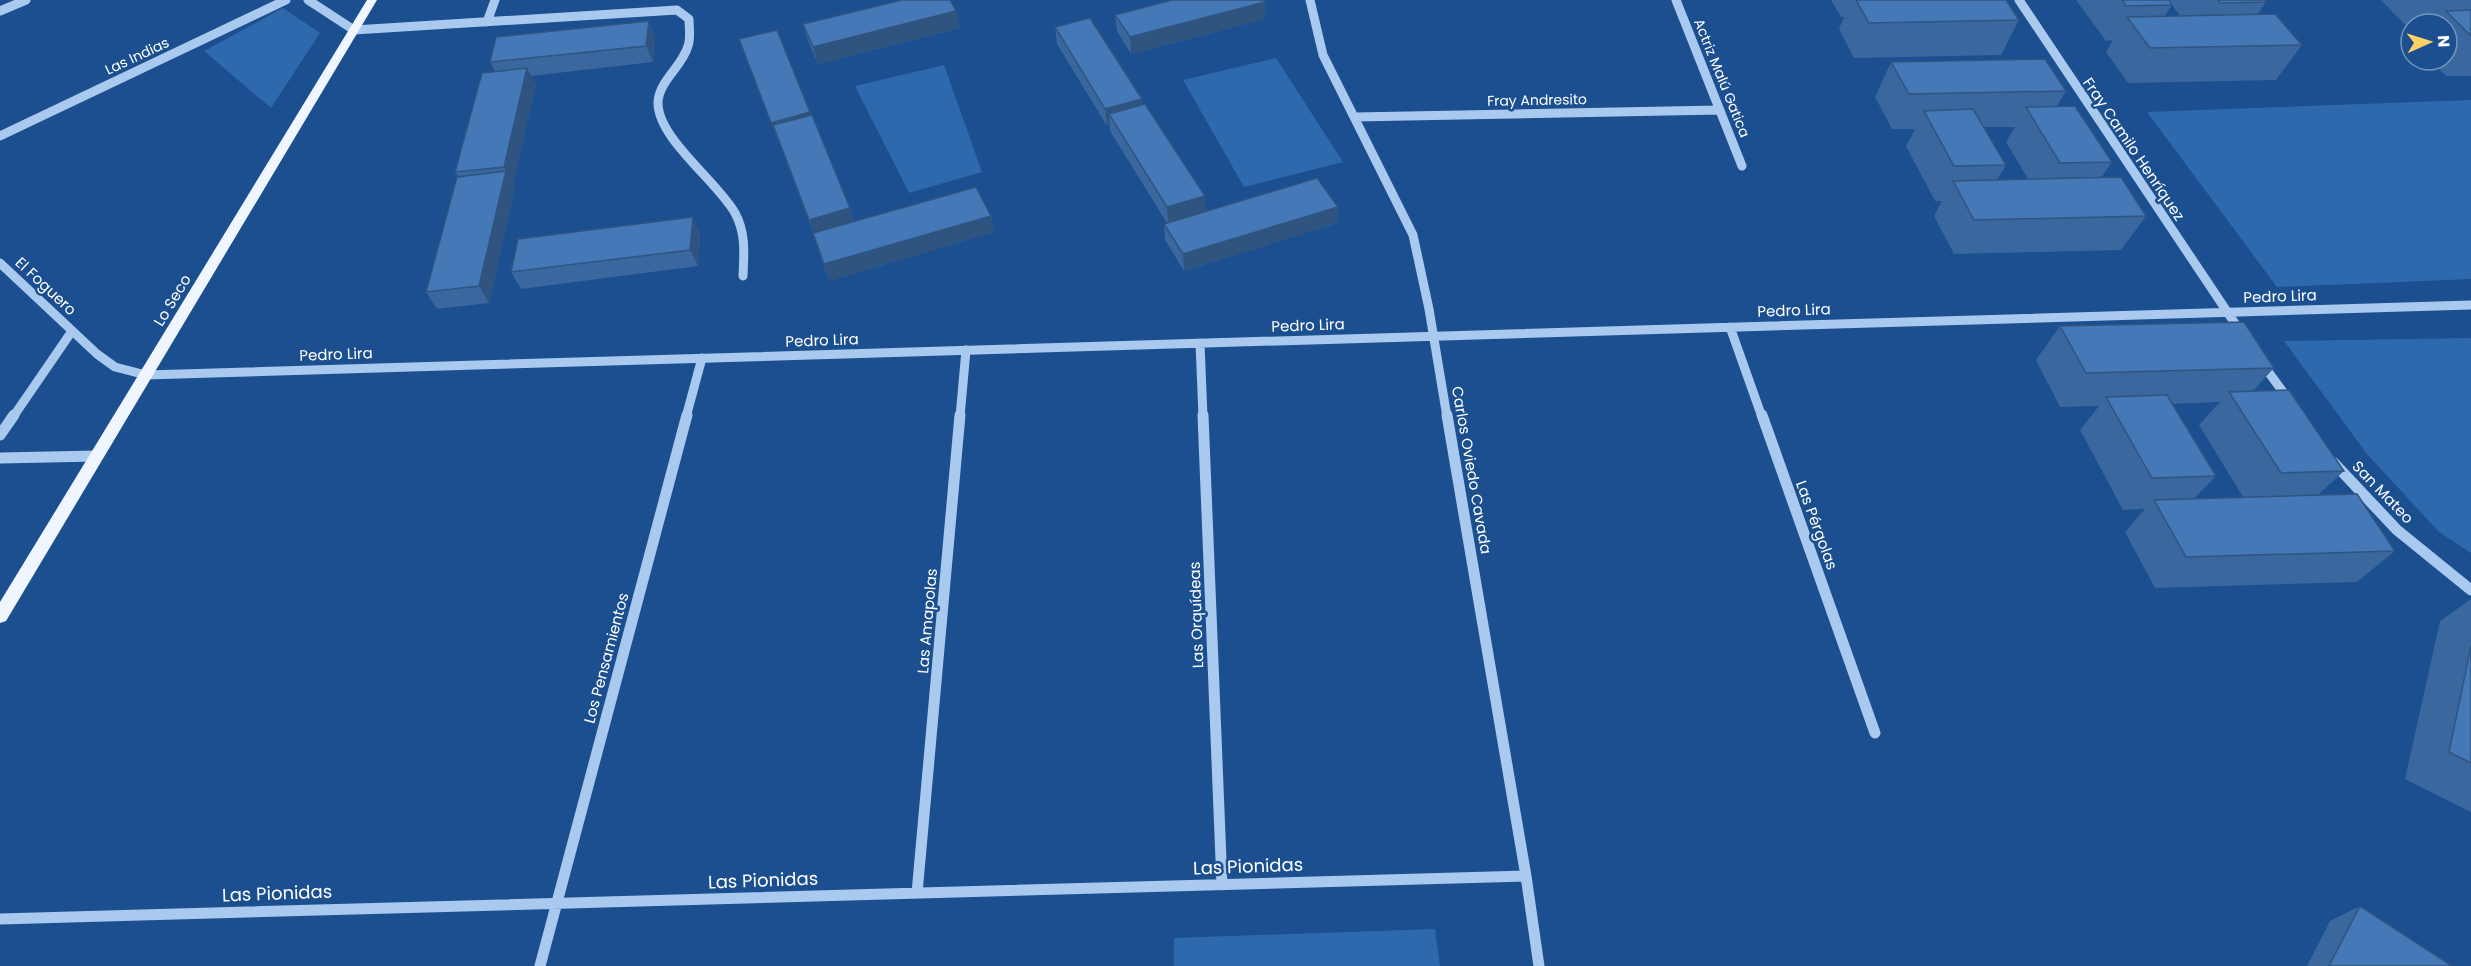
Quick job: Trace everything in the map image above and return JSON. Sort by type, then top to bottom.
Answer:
[{"type":"main road","name":"Lo Seco","points":[[0,616],[372,0]]},
{"type":"street","points":[[0,11],[26,0]]},
{"type":"street","name":"Las Indias","points":[[0,136],[286,0]]},
{"type":"street","points":[[308,0],[354,30],[677,10],[689,19],[689,45],[680,64],[663,86],[658,103],[668,133],[694,165],[721,192],[736,215],[745,244],[743,276]]},
{"type":"street","points":[[488,22],[495,0]]},
{"type":"street","points":[[633,11],[636,0]]},
{"type":"street","name":"Carlos Oviedo Cavada","points":[[1310,0],[1323,55],[1413,235],[1433,336],[1526,876],[1539,966]]},
{"type":"street","name":"Actriz Malú Gatica","points":[[1676,0],[1742,165]]},
{"type":"street","name":"Fray Camilo Henríquez","points":[[2019,0],[2227,312]]},
{"type":"street","name":"Fray Andresito","points":[[1355,117],[1720,110]]},
{"type":"street","name":"El Foguero","points":[[0,263],[97,354],[115,367],[146,375]]},
{"type":"street","name":"Pedro Lira","points":[[146,375],[2471,305]]},
{"type":"street","points":[[2227,312],[2247,341]]},
{"type":"street","name":"Las Pérgolas","points":[[1730,327],[1875,733]]},
{"type":"street","name":"El Foguero","points":[[0,435],[72,331]]},
{"type":"street","name":"Las Orquídeas","points":[[1200,343],[1222,885]]},
{"type":"street","name":"Las Amapolas","points":[[917,893],[966,350]]},
{"type":"street","points":[[2254,351],[2295,410]]},
{"type":"street","name":"Los Pensamientos","points":[[540,966],[702,358]]},
{"type":"street","name":"San Mateo","points":[[2323,449],[2397,530],[2471,590]]},
{"type":"street","points":[[0,458],[97,456]]},
{"type":"street","name":"Las Pionidas","points":[[0,919],[1526,876]]},
{"type":"shaded area","points":[[283,8],[320,33],[271,108],[204,51]]},
{"type":"shaded area","points":[[1276,58],[1343,162],[1244,187],[1183,80]]},
{"type":"shaded area","points":[[944,65],[982,172],[909,193],[855,86]]},
{"type":"shaded area","points":[[2471,100],[2471,279],[2277,287],[2147,112]]},
{"type":"shaded area","points":[[2471,338],[2471,553],[2439,532],[2367,454],[2284,341]]},
{"type":"shaded area","points":[[1435,929],[1440,966],[1174,966],[1174,938]]},
{"type":"building","points":[[902,0],[950,0],[956,11],[813,47],[803,24]]},
{"type":"building","points":[[1172,0],[1263,0],[1265,2],[1130,37],[1115,15]]},
{"type":"building","points":[[1856,0],[2006,0],[2019,20],[1869,23]]},
{"type":"building","points":[[2122,0],[2169,0],[2172,5],[2126,6]]},
{"type":"building","points":[[2218,0],[2265,0],[2266,2],[2220,3]]},
{"type":"building","points":[[2471,10],[2471,36],[2459,24],[2459,12],[2446,11]]},
{"type":"building","points":[[2275,14],[2302,45],[2150,48],[2127,17]]},
{"type":"building","points":[[1090,18],[1142,99],[1105,109],[1055,27]]},
{"type":"building","points":[[649,21],[646,46],[490,62],[496,37]]},
{"type":"building","points":[[777,30],[810,112],[771,123],[739,39]]},
{"type":"building","points":[[2045,59],[2066,91],[1909,94],[1891,62]]},
{"type":"building","points":[[527,68],[504,167],[455,172],[482,73]]},
{"type":"building","points":[[1145,104],[1205,196],[1167,207],[1109,114]]},
{"type":"building","points":[[2075,106],[2112,162],[2060,163],[2026,107]]},
{"type":"building","points":[[1973,109],[2006,165],[1954,166],[1924,111]]},
{"type":"building","points":[[812,115],[850,208],[809,220],[773,125]]},
{"type":"building","points":[[506,171],[479,286],[426,292],[457,177]]},
{"type":"building","points":[[2121,177],[2146,216],[1974,220],[1953,181]]},
{"type":"building","points":[[1317,178],[1338,207],[1183,254],[1164,224]]},
{"type":"building","points":[[976,187],[991,216],[824,264],[813,233]]},
{"type":"building","points":[[693,217],[690,250],[511,272],[518,239]]},
{"type":"building","points":[[2244,322],[2274,368],[2086,373],[2060,326]]},
{"type":"building","points":[[2289,390],[2344,471],[2281,473],[2229,392]]},
{"type":"building","points":[[2167,395],[2216,476],[2152,478],[2106,397]]},
{"type":"building","points":[[2357,494],[2395,551],[2186,557],[2154,500]]},
{"type":"building","points":[[2471,646],[2471,763],[2449,752]]},
{"type":"building","points":[[2360,906],[2452,966],[2329,966]]}]
